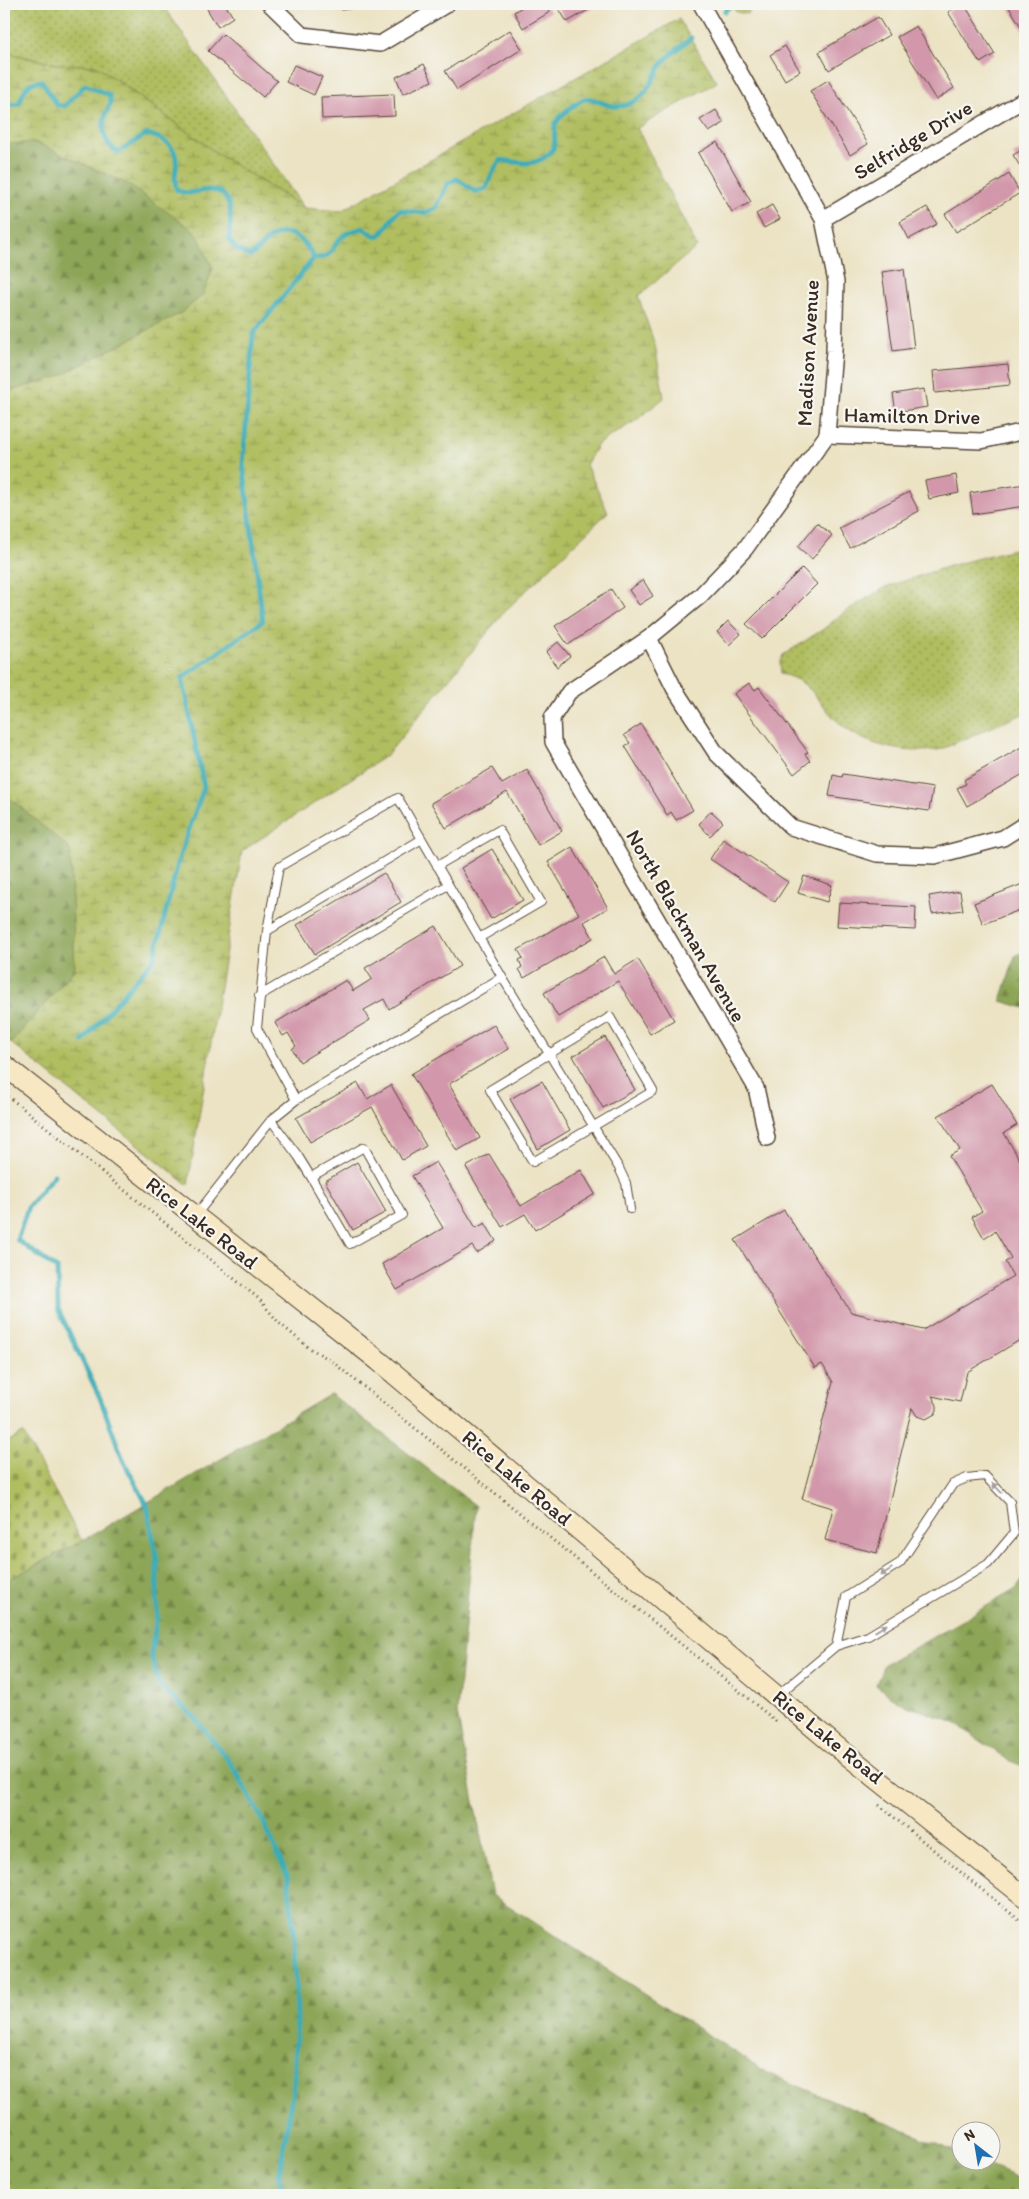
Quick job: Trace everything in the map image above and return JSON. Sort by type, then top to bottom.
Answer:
[{"type":"main road","name":"Rice Lake Road","points":[[4,1065],[194,1217],[379,1361],[777,1696],[1025,1897]]},
{"type":"street","points":[[270,4],[302,35],[380,44],[447,4]]},
{"type":"street","name":"Madison Avenue","points":[[553,742],[552,718],[569,692],[649,638],[700,596],[745,549],[827,435],[834,351],[836,282],[823,219],[701,4]]},
{"type":"street","name":"Selfridge Drive","points":[[823,219],[1025,99]]},
{"type":"street","name":"Hamilton Drive","points":[[827,435],[981,441],[1025,431]]},
{"type":"street","points":[[649,638],[674,688],[716,753],[791,827],[877,854],[935,856],[1003,838],[1025,824]]},
{"type":"street","name":"North Blackman Avenue","points":[[553,742],[756,1088],[767,1138]]},
{"type":"lane","points":[[296,1100],[256,1028],[267,931],[279,867],[398,798],[502,977],[626,1183],[630,1208]]},
{"type":"lane","points":[[437,866],[499,830],[541,902],[479,938]]},
{"type":"lane","points":[[267,931],[422,839]]},
{"type":"lane","points":[[259,996],[448,885]]},
{"type":"lane","points":[[194,1217],[271,1120],[296,1100],[502,977]]},
{"type":"lane","points":[[610,1017],[653,1091],[533,1162],[490,1090],[548,1054],[610,1017]]},
{"type":"lane","points":[[271,1120],[298,1156],[350,1244],[402,1215],[364,1147],[311,1177]]},
{"type":"lane","points":[[777,1696],[836,1646],[868,1636],[988,1564],[1014,1534],[1010,1502],[986,1476],[967,1478],[953,1484],[900,1563],[846,1597],[836,1646]]},
{"type":"path","points":[[4,1093],[258,1298],[279,1323],[308,1347],[330,1360],[778,1723]]},
{"type":"path","points":[[876,1803],[1025,1925]]},
{"type":"green space","points":[[4,4],[162,4],[304,208],[222,157],[97,66],[55,64],[4,52]]},
{"type":"green space","points":[[731,4],[756,4],[747,14],[736,12]]},
{"type":"green space","points":[[679,19],[717,82],[637,128],[697,247],[638,296],[655,345],[664,398],[635,421],[598,444],[586,465],[608,512],[505,611],[387,755],[242,851],[188,1185],[11,1043],[75,969],[70,849],[4,793],[4,393],[58,377],[181,313],[203,295],[213,268],[196,232],[126,183],[35,142],[4,144],[4,52],[55,64],[97,66],[222,157],[304,208],[341,211]]},
{"type":"green space","points":[[35,142],[126,183],[196,232],[213,268],[203,295],[181,313],[58,377],[4,393],[4,144]]},
{"type":"green space","points":[[1025,546],[1025,713],[940,749],[923,751],[895,749],[869,741],[845,728],[812,691],[799,681],[781,674],[780,662],[783,655],[822,630],[849,609],[886,587],[949,566]]},
{"type":"green space","points":[[4,793],[70,849],[75,969],[11,1043],[4,1037]]},
{"type":"green space","points":[[1025,951],[1025,1008],[1001,1001],[1015,956]]},
{"type":"green space","points":[[331,1394],[476,1506],[457,1713],[492,1895],[767,2073],[952,2150],[952,2172],[1002,2171],[1025,2181],[1025,2195],[4,2195],[4,1582],[82,1541]]},
{"type":"green space","points":[[23,1433],[82,1541],[4,1582],[4,1444]]},
{"type":"green space","points":[[1025,1577],[1025,1767],[1008,1760],[955,1723],[899,1703],[876,1685],[883,1666],[1016,1589]]},
{"type":"building","points":[[204,4],[225,4],[233,17],[218,27]]},
{"type":"building","points":[[340,4],[379,4],[379,5],[341,10]]},
{"type":"building","points":[[527,4],[545,4],[550,12],[523,28],[514,12]]},
{"type":"building","points":[[556,4],[599,4],[567,22]]},
{"type":"building","points":[[964,4],[995,54],[980,63],[948,12]]},
{"type":"building","points":[[1007,4],[1025,4],[1025,33]]},
{"type":"building","points":[[878,17],[889,35],[829,70],[819,52]]},
{"type":"building","points":[[916,26],[954,88],[936,100],[897,37]]},
{"type":"building","points":[[510,30],[522,49],[457,90],[445,71]]},
{"type":"building","points":[[223,34],[277,81],[263,97],[208,51]]},
{"type":"building","points":[[785,46],[800,71],[785,80],[770,55]]},
{"type":"building","points":[[424,64],[432,81],[403,94],[396,77]]},
{"type":"building","points":[[294,65],[322,77],[314,95],[286,82]]},
{"type":"building","points":[[828,80],[868,144],[850,155],[810,91]]},
{"type":"building","points":[[394,94],[395,116],[322,119],[321,97]]},
{"type":"building","points":[[716,110],[724,123],[709,132],[700,120]]},
{"type":"building","points":[[717,142],[751,202],[732,212],[698,153]]},
{"type":"building","points":[[1025,148],[1025,170],[1023,171],[1013,155]]},
{"type":"building","points":[[1009,174],[1020,193],[956,232],[945,214]]},
{"type":"building","points":[[772,205],[780,219],[764,228],[756,214]]},
{"type":"building","points":[[927,207],[937,224],[909,239],[900,222]]},
{"type":"building","points":[[904,269],[914,348],[893,351],[882,272]]},
{"type":"building","points":[[1008,364],[1010,385],[935,393],[933,371]]},
{"type":"building","points":[[924,389],[927,407],[896,412],[893,394]]},
{"type":"building","points":[[956,475],[959,493],[929,499],[925,481]]},
{"type":"building","points":[[1025,484],[1025,506],[973,514],[970,493]]},
{"type":"building","points":[[909,492],[919,511],[850,548],[839,528]]},
{"type":"building","points":[[817,523],[832,535],[812,559],[798,547]]},
{"type":"building","points":[[802,568],[817,584],[762,639],[746,624]]},
{"type":"building","points":[[643,580],[653,596],[639,605],[629,590]]},
{"type":"building","points":[[611,589],[623,608],[568,645],[555,626]]},
{"type":"building","points":[[728,621],[741,634],[729,645],[717,632]]},
{"type":"building","points":[[558,642],[570,656],[557,667],[546,652]]},
{"type":"building","points":[[749,683],[755,690],[759,687],[808,752],[805,754],[810,761],[794,774],[734,694]]},
{"type":"building","points":[[641,724],[693,810],[676,820],[671,812],[667,815],[625,746],[630,743],[624,735]]},
{"type":"building","points":[[1025,745],[1025,773],[967,806],[957,788],[966,784],[964,780]]},
{"type":"building","points":[[492,768],[502,784],[527,770],[562,831],[538,845],[507,792],[446,828],[431,803]]},
{"type":"building","points":[[843,774],[933,788],[929,811],[829,796],[833,775],[842,777]]},
{"type":"building","points":[[711,811],[723,822],[710,836],[699,824]]},
{"type":"building","points":[[723,839],[788,882],[775,902],[710,859]]},
{"type":"building","points":[[572,847],[608,908],[584,922],[593,938],[524,978],[519,969],[522,967],[519,960],[523,958],[518,950],[579,914],[548,862]]},
{"type":"building","points":[[492,849],[523,900],[491,919],[461,868]]},
{"type":"building","points":[[384,873],[401,902],[315,954],[297,925]]},
{"type":"building","points":[[804,876],[832,885],[827,902],[798,893]]},
{"type":"building","points":[[1025,883],[1025,908],[983,924],[974,903]]},
{"type":"building","points":[[960,891],[963,910],[932,914],[929,896]]},
{"type":"building","points":[[839,903],[916,907],[915,930],[837,926]]},
{"type":"building","points":[[436,926],[460,966],[389,1009],[384,999],[364,1010],[370,1020],[300,1062],[292,1049],[296,1046],[288,1033],[283,1036],[275,1023],[346,980],[353,991],[372,979],[365,968]]},
{"type":"building","points":[[604,957],[614,974],[638,959],[674,1020],[650,1034],[618,981],[558,1017],[544,993]]},
{"type":"building","points":[[494,1025],[509,1049],[449,1084],[480,1138],[457,1151],[411,1074]]},
{"type":"building","points":[[605,1037],[635,1090],[603,1108],[573,1056]]},
{"type":"building","points":[[542,1081],[570,1130],[538,1149],[510,1099]]},
{"type":"building","points":[[358,1083],[367,1099],[391,1085],[426,1146],[402,1160],[372,1107],[310,1142],[296,1118]]},
{"type":"building","points":[[992,1084],[1017,1125],[1004,1133],[1025,1169],[1025,1337],[967,1372],[960,1402],[932,1396],[937,1405],[937,1410],[935,1414],[926,1419],[917,1416],[912,1408],[877,1553],[825,1540],[833,1508],[802,1499],[833,1382],[822,1364],[815,1368],[735,1240],[784,1210],[851,1312],[923,1330],[1013,1276],[1005,1262],[1011,1258],[995,1231],[984,1238],[972,1217],[982,1211],[949,1156],[960,1150],[938,1116]]},
{"type":"building","points":[[489,1154],[521,1206],[581,1170],[595,1194],[535,1230],[525,1214],[502,1227],[466,1167]]},
{"type":"building","points":[[357,1162],[386,1212],[353,1230],[325,1181]]},
{"type":"building","points":[[436,1162],[476,1228],[485,1223],[496,1241],[477,1253],[472,1246],[397,1290],[382,1264],[443,1228],[412,1176]]},
{"type":"waterway","points":[[725,11],[732,4]]},
{"type":"waterway","points":[[314,258],[327,256],[340,238],[356,230],[363,228],[377,237],[400,210],[424,213],[436,208],[448,183],[457,179],[476,192],[486,188],[501,160],[524,163],[540,160],[553,149],[556,122],[566,111],[582,100],[587,99],[614,106],[621,106],[635,101],[649,87],[665,60],[691,38]]},
{"type":"waterway","points":[[4,99],[12,105],[19,104],[26,87],[32,83],[42,81],[57,105],[65,106],[85,85],[109,95],[111,103],[105,116],[104,129],[107,141],[111,147],[117,152],[147,134],[169,145],[176,158],[175,182],[177,190],[187,193],[211,190],[219,192],[228,201],[231,216],[229,239],[235,248],[250,256],[270,238],[284,233],[291,234],[302,241],[314,258]]},
{"type":"waterway","points":[[83,1041],[154,959],[180,855],[204,787],[182,678],[263,621],[243,464],[253,334],[314,258]]},
{"type":"waterway","points":[[54,1175],[28,1207],[17,1240],[57,1269],[58,1309],[100,1398],[123,1460],[147,1505],[157,1560],[157,1616],[151,1654],[159,1685],[194,1717],[232,1765],[262,1819],[288,1877],[294,1936],[297,2018],[294,2083],[279,2175],[283,2195]]}]
